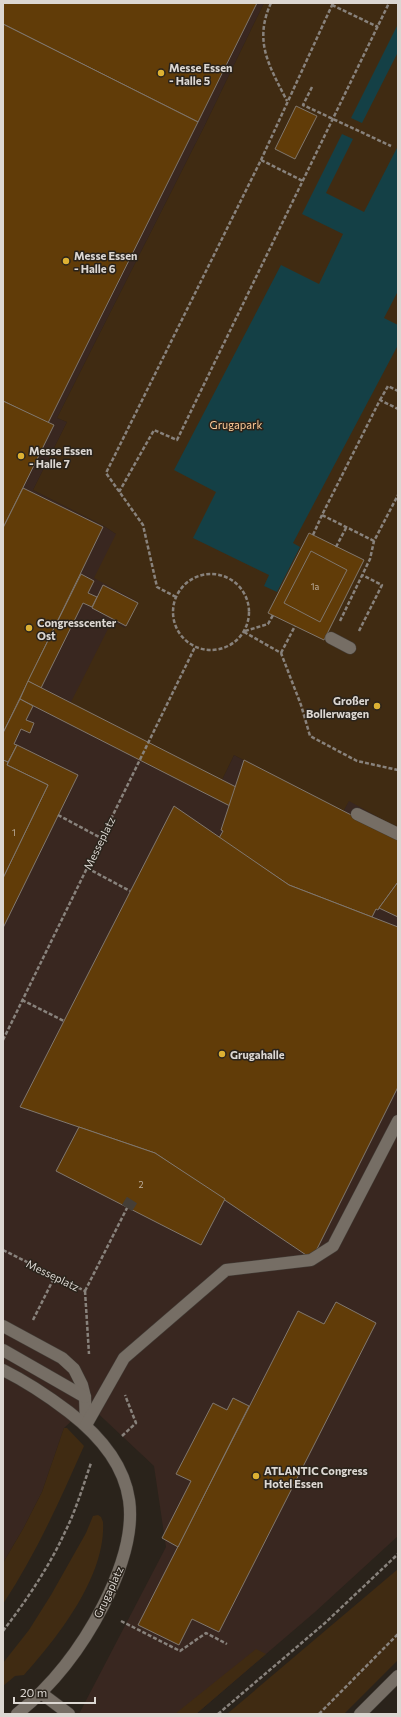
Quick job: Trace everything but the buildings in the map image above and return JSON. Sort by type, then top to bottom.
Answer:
[{"type":"street","points":[[331,638],[350,648]]},
{"type":"street","points":[[357,814],[398,834]]},
{"type":"street","points":[[86,1425],[124,1358],[226,1270],[311,1260],[333,1246],[398,1121]]},
{"type":"street","points":[[3,1326],[62,1358],[74,1369],[82,1385],[85,1397],[86,1425]]},
{"type":"street","points":[[3,1350],[85,1397]]},
{"type":"street","points":[[3,1370],[46,1395],[86,1425],[107,1448]]},
{"type":"street","name":"Grugaplatz","points":[[17,1714],[41,1693],[56,1676],[85,1637],[109,1594],[127,1549],[131,1515],[127,1490],[125,1480],[107,1448]]},
{"type":"street","points":[[360,1714],[398,1676]]},
{"type":"street","points":[[41,1693],[70,1714]]},
{"type":"path","points":[[271,3],[266,14],[263,40],[267,61],[288,102]]},
{"type":"path","points":[[119,492],[154,430],[177,440],[389,3]]},
{"type":"path","points":[[176,597],[157,587],[143,525],[106,473],[261,160],[332,4],[378,27]]},
{"type":"path","points":[[312,87],[303,105],[391,146]]},
{"type":"path","points":[[261,160],[303,181]]},
{"type":"path","points":[[313,535],[388,386],[398,391]]},
{"type":"path","points":[[380,400],[398,409]]},
{"type":"path","points":[[339,622],[370,558],[374,541],[398,495]]},
{"type":"path","points":[[322,515],[374,541]]},
{"type":"path","points":[[336,547],[346,528]]},
{"type":"path","points":[[217,574],[229,578],[246,596],[249,608],[249,620],[244,632],[228,647],[217,650],[206,650],[195,647],[185,640],[178,631],[173,608],[176,597],[183,586],[193,579],[204,575],[217,574]]},
{"type":"path","points":[[350,648],[382,586],[362,575]]},
{"type":"path","points":[[244,632],[268,624],[273,615]]},
{"type":"path","points":[[281,652],[295,626]]},
{"type":"path","points":[[244,632],[281,652],[302,704],[310,736],[357,761],[398,770]]},
{"type":"path","name":"Messeplatz","points":[[3,1040],[195,647]]},
{"type":"path","points":[[58,815],[101,838]]},
{"type":"path","points":[[87,868],[130,891]]},
{"type":"path","points":[[22,1000],[64,1021]]},
{"type":"path","name":"Messeplatz","points":[[3,1250],[85,1291],[127,1208]]},
{"type":"path","points":[[24,1337],[55,1276]]},
{"type":"path","points":[[3,1631],[16,1614],[43,1572],[65,1533],[81,1495],[91,1463],[107,1448]]},
{"type":"path","points":[[218,1714],[325,1623],[398,1554]]},
{"type":"path","points":[[121,1621],[180,1651],[206,1633],[227,1644]]},
{"type":"path","points":[[319,1714],[398,1634]]},
{"type":"shaded area","points":[[3,3],[264,3],[205,125],[57,418],[67,422],[33,490],[104,526],[116,534],[138,602],[125,628],[112,621],[222,780],[234,755],[343,812],[349,800],[398,828],[398,1536],[315,1612],[196,1714],[79,1714],[166,1547],[154,1466],[89,1405],[64,1428],[42,1492],[3,1563]]},
{"type":"green space","name":"Grugapark","points":[[264,3],[398,3],[398,828],[349,801],[343,812],[234,755],[222,780],[68,708],[112,621],[125,628],[138,602],[94,578],[116,534],[104,526],[33,490],[67,422],[57,418],[205,125]]},
{"type":"green space","points":[[64,1428],[67,1428],[84,1446],[57,1507],[26,1566],[3,1604],[3,1563],[42,1492]]},
{"type":"green space","points":[[98,1515],[101,1517],[103,1522],[102,1543],[97,1563],[77,1604],[51,1643],[24,1675],[15,1676],[3,1686],[3,1663],[29,1630],[51,1595],[86,1533],[93,1516]]},
{"type":"green space","points":[[398,1569],[398,1660],[344,1714],[227,1714]]},
{"type":"green space","points":[[256,1649],[266,1654],[196,1714],[175,1714]]},
{"type":"water","points":[[397,26],[398,52],[362,123],[351,118]]},
{"type":"water","points":[[342,134],[353,139],[326,193],[364,212],[398,146],[398,291],[384,318],[398,325],[398,345],[293,543],[300,547],[277,592],[264,586],[269,575],[193,538],[216,492],[174,470],[281,265],[319,284],[343,234],[302,214]]},
{"type":"tunnel","points":[[127,1208],[132,1200]]},
{"type":"place","name":"Messe Essen - Halle 5","points":[[161,73]]},
{"type":"place","name":"Messe Essen - Halle 6","points":[[66,261]]},
{"type":"place","name":"Messe Essen - Halle 7","points":[[21,456]]},
{"type":"place","name":"Congresscenter Ost","points":[[29,628]]},
{"type":"place","name":"Großer Bollerwagen","points":[[377,706]]},
{"type":"place","name":"Grugahalle","points":[[222,1054]]},
{"type":"place","name":"ATLANTIC Congress Hotel Essen","points":[[256,1476]]}]
